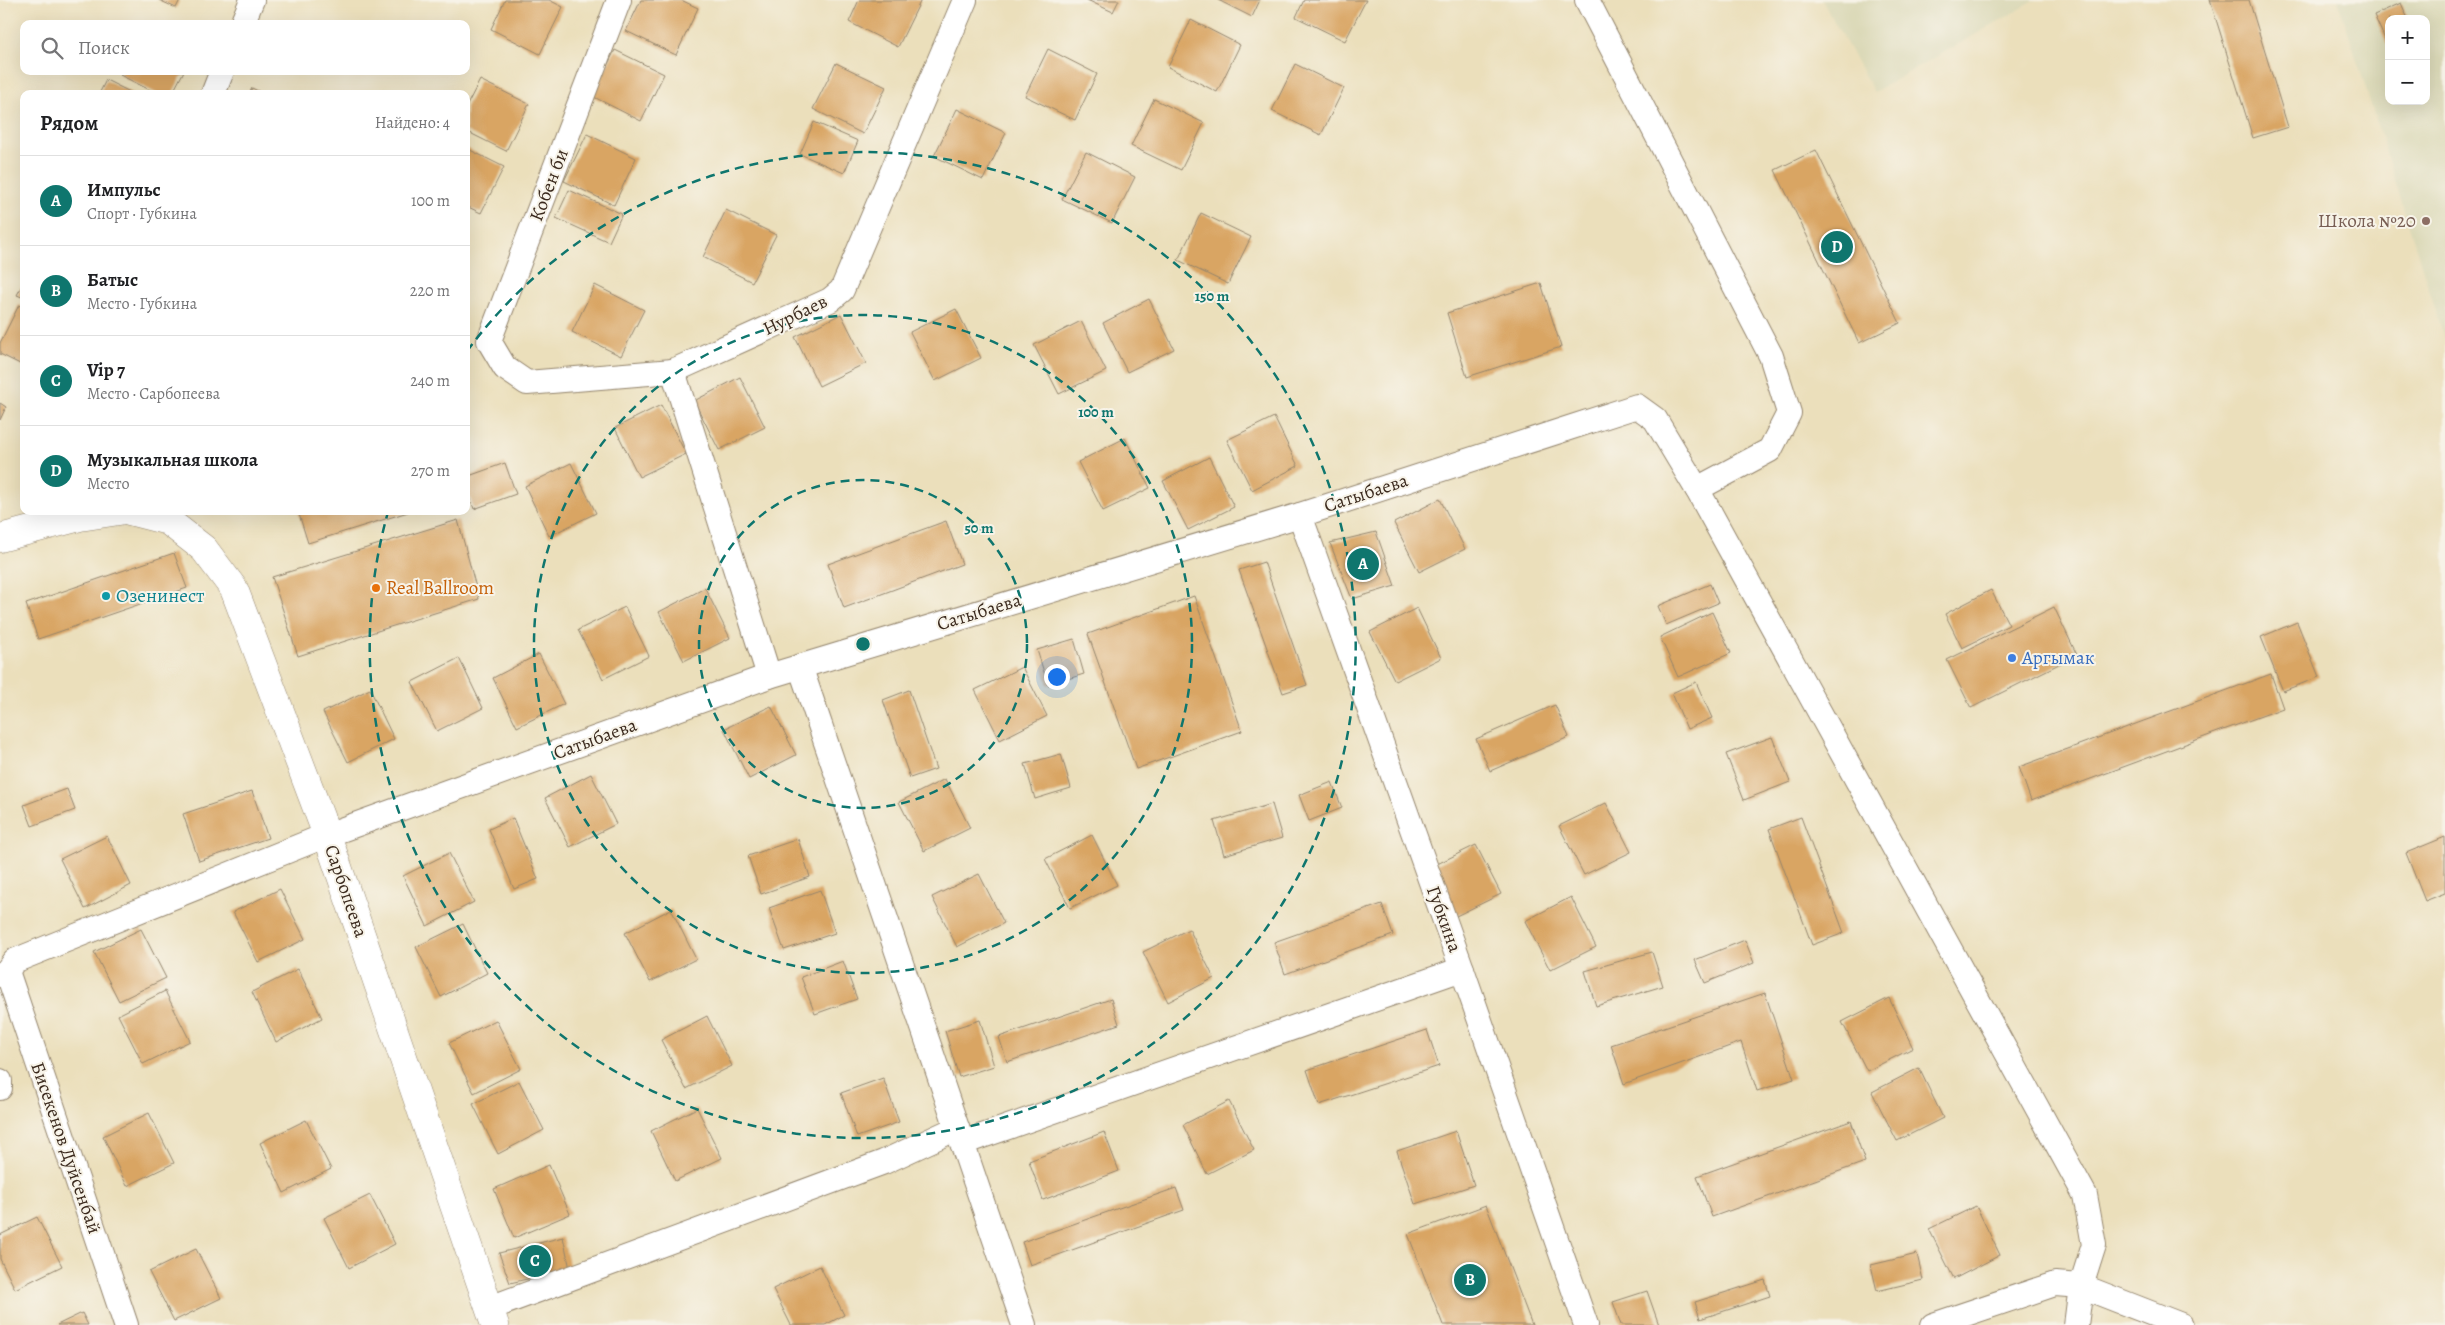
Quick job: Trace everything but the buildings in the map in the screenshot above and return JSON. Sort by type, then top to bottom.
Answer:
[{"type":"street","points":[[244,20],[252,0]]},
{"type":"street","name":"Кобен би","points":[[505,368],[489,342],[619,0]]},
{"type":"street","name":"Нурбаев","points":[[505,368],[527,383],[674,371],[830,300],[842,290],[965,0]]},
{"type":"street","points":[[1587,0],[1771,356],[1789,413],[1770,450],[1697,490],[2085,1195],[2094,1245],[2081,1286],[2076,1325]]},
{"type":"street","points":[[215,90],[220,75]]},
{"type":"street","points":[[674,371],[769,676]]},
{"type":"street","name":"Сатыбаева","points":[[4,973],[14,961],[327,835],[769,676],[1300,514],[1637,406],[1656,419],[1697,490]]},
{"type":"street","name":"Губкина","points":[[1300,514],[1586,1325]]},
{"type":"street","points":[[0,538],[49,519],[93,515]]},
{"type":"street","name":"Сарбопеева","points":[[146,515],[168,520],[204,549],[234,589],[327,835],[492,1317]]},
{"type":"street","points":[[800,666],[1024,1325]]},
{"type":"street","points":[[492,1317],[884,1162],[959,1135],[1462,970]]},
{"type":"street","name":"Бисекенов Дуйсенбай","points":[[4,973],[126,1325]]},
{"type":"street","points":[[0,1082],[0,1088]]},
{"type":"street","points":[[1933,1325],[2055,1284],[2081,1286],[2181,1325]]},
{"type":"shaded area","points":[[1822,0],[2036,0],[1874,92]]},
{"type":"shaded area","name":"Школа №20","points":[[2338,0],[2445,0],[2445,340]]},
{"type":"place","name":"Школа №20","points":[[2426,221]]},
{"type":"place","name":"Музыкальная школа","points":[[1837,247]]},
{"type":"place","name":"Импульс","points":[[1363,564]]},
{"type":"place","name":"Real Ballroom","points":[[376,588]]},
{"type":"place","name":"Озенинест","points":[[106,596]]},
{"type":"place","name":"Аргымак","points":[[2012,658]]},
{"type":"place","name":"Vip 7","points":[[535,1261]]},
{"type":"place","name":"Батыс","points":[[1470,1280]]}]
